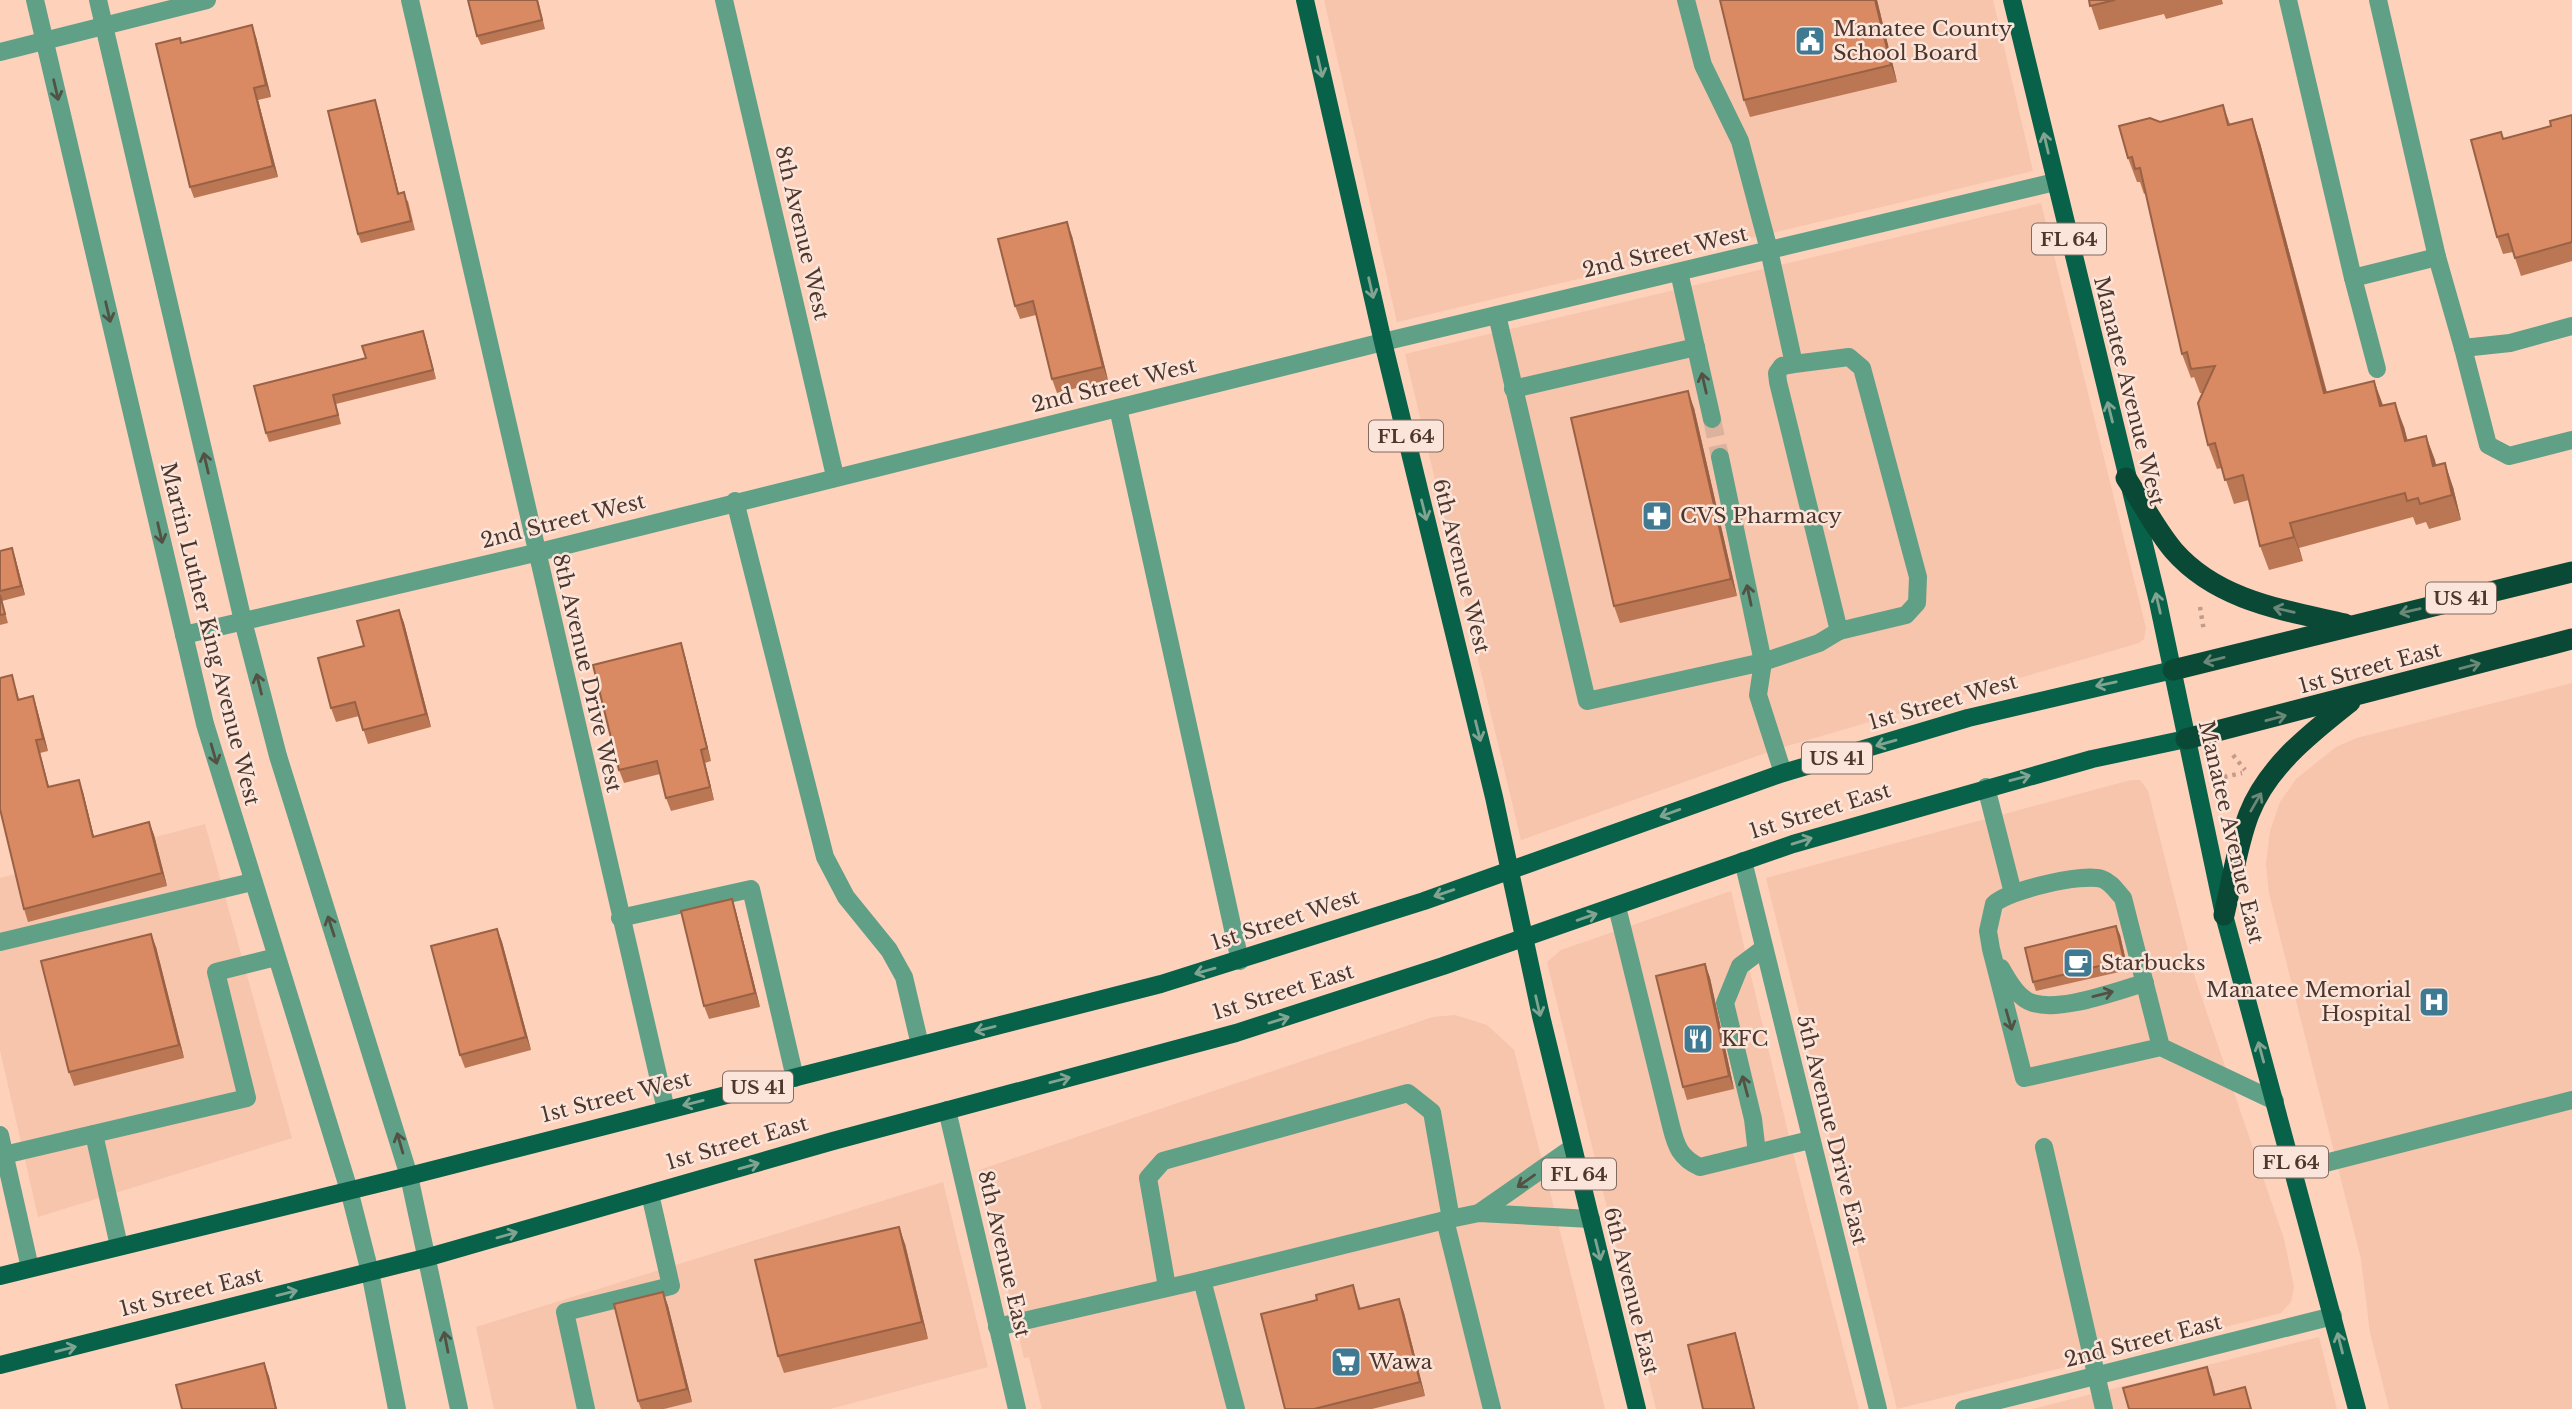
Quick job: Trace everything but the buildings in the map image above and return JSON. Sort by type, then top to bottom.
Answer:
[{"type":"highway","points":[[2126,478],[2174,551],[2206,580],[2251,602],[2351,625]]},
{"type":"highway","name":"1st Street West","points":[[2173,670],[2572,572]]},
{"type":"highway","name":"1st Street East","points":[[2186,739],[2572,639]]},
{"type":"highway","points":[[2224,915],[2249,814],[2273,773],[2309,734],[2357,696]]},
{"type":"main road","name":"6th Avenue West","points":[[1305,0],[1509,871],[1522,939]]},
{"type":"main road","name":"Manatee Avenue West","points":[[2012,0],[2173,670]]},
{"type":"main road","name":"1st Street West","points":[[0,1276],[795,1078],[1240,961],[1509,871],[1783,774],[1968,718],[2173,670]]},
{"type":"main road","name":"Manatee Avenue East","points":[[2173,670],[2224,915],[2357,1409]]},
{"type":"main road","name":"1st Street East","points":[[0,1365],[370,1272],[1289,1017],[1617,907],[1743,861],[1986,788],[2092,759],[2186,739]]},
{"type":"main road","name":"6th Avenue East","points":[[1522,939],[1637,1409]]},
{"type":"street","name":"Martin Luther King Avenue West","points":[[35,0],[205,724],[349,1190],[370,1272],[397,1409]]},
{"type":"street","name":"Martin Luther King Avenue West","points":[[98,0],[243,621],[278,756],[409,1176],[429,1256],[459,1409]]},
{"type":"street","points":[[0,51],[104,28],[207,0]]},
{"type":"street","name":"8th Avenue Drive West","points":[[410,0],[535,552],[666,1110]]},
{"type":"street","name":"8th Avenue West","points":[[724,0],[835,476]]},
{"type":"street","points":[[1686,0],[1703,65],[1740,141],[1769,250],[1794,364]]},
{"type":"street","points":[[2288,0],[2377,369]]},
{"type":"street","points":[[2378,0],[2437,257],[2488,445],[2509,456],[2572,440]]},
{"type":"street","name":"2nd Street West","points":[[184,635],[535,552],[1383,342],[2055,183]]},
{"type":"street","points":[[2353,278],[2437,257]]},
{"type":"street","points":[[1679,272],[1712,419]]},
{"type":"street","points":[[1497,315],[1587,701],[1763,662],[1819,643],[1839,631],[1906,615],[1917,603],[1918,578],[1862,368],[1849,357],[1782,366],[1777,373],[1839,631]]},
{"type":"street","points":[[2463,348],[2510,343],[2572,326]]},
{"type":"street","points":[[1513,390],[1696,347]]},
{"type":"street","points":[[1118,408],[1240,961]]},
{"type":"street","points":[[1720,457],[1763,662],[1758,695],[1783,774]]},
{"type":"street","points":[[735,501],[825,857],[846,897],[889,950],[904,977],[920,1045]]},
{"type":"street","points":[[1986,788],[2013,893]]},
{"type":"street","name":"5th Avenue Drive East","points":[[1743,861],[1878,1409]]},
{"type":"street","points":[[2161,1047],[2123,898],[2112,885],[2102,879],[2086,879],[2013,893],[1994,904],[1988,931],[1991,949],[2024,1078],[2161,1047],[2275,1101]]},
{"type":"street","points":[[0,942],[252,882]]},
{"type":"street","points":[[620,918],[751,889],[795,1078]]},
{"type":"street","points":[[1617,907],[1676,1147],[1686,1161],[1700,1167],[1810,1140]]},
{"type":"street","points":[[1757,1153],[1753,1119],[1725,1003],[1740,966],[1764,948]]},
{"type":"street","points":[[1991,949],[2016,991],[2031,1003],[2050,1005],[2145,983]]},
{"type":"street","points":[[4,1155],[247,1098],[216,972],[276,957]]},
{"type":"street","points":[[1167,1287],[1148,1178],[1163,1161],[1408,1093],[1432,1112],[1448,1220],[1492,1409]]},
{"type":"street","points":[[2294,1171],[2572,1100]]},
{"type":"street","name":"8th Avenue East","points":[[947,1110],[1017,1409]]},
{"type":"street","points":[[94,1134],[119,1246]]},
{"type":"street","points":[[0,1135],[30,1268]]},
{"type":"street","points":[[2044,1147],[2104,1409]]},
{"type":"street","points":[[1479,1213],[1572,1148]]},
{"type":"street","points":[[586,1409],[565,1312],[671,1286],[650,1194]]},
{"type":"street","points":[[998,1327],[1479,1213],[1591,1219]]},
{"type":"street","points":[[1202,1280],[1236,1409]]},
{"type":"street","name":"2nd Street East","points":[[1964,1409],[2333,1317]]},
{"type":"path","points":[[2203,602],[2198,610],[2204,631]]},
{"type":"path","points":[[2190,611],[2198,610]]},
{"type":"path","points":[[2224,778],[2246,771]]},
{"type":"shaded area","points":[[1324,0],[1993,0],[2033,171],[1397,322]]},
{"type":"shaded area","points":[[2041,203],[2146,628],[2144,639],[2139,643],[1774,750],[1521,840],[1405,354]]},
{"type":"shaded area","name":"Manatee Memorial Hospital","points":[[2572,683],[2572,1409],[2389,1409],[2370,1333],[2361,1259],[2269,893],[2266,864],[2270,831],[2280,802],[2296,779],[2336,747],[2357,738]]},
{"type":"shaded area","points":[[2131,780],[2140,780],[2148,791],[2195,978],[2284,1239],[2294,1287],[2291,1302],[2281,1313],[1897,1409],[1766,878]]},
{"type":"shaded area","points":[[205,824],[292,1138],[38,1217],[0,1050],[0,878]]},
{"type":"shaded area","points":[[1731,891],[1791,1145],[1859,1409],[1656,1409],[1547,962],[1561,950]]},
{"type":"shaded area","points":[[1455,1015],[1487,1025],[1514,1050],[1605,1409],[1042,1409],[1029,1357],[1024,1358],[979,1170],[1433,1017]]},
{"type":"shaded area","points":[[943,1182],[988,1367],[830,1409],[494,1409],[476,1327]]},
{"type":"shaded area","points":[[2319,1337],[2337,1409],[2032,1409]]},
{"type":"tunnel","points":[[1712,419],[1720,457]]},
{"type":"place","name":"Manatee County School Board","points":[[1810,41]]},
{"type":"place","name":"CVS Pharmacy","points":[[1657,516]]},
{"type":"place","name":"Starbucks","points":[[2078,963]]},
{"type":"place","name":"Manatee Memorial Hospital","points":[[2434,1002]]},
{"type":"place","name":"KFC","points":[[1698,1039]]},
{"type":"place","name":"Wawa","points":[[1346,1362]]}]
